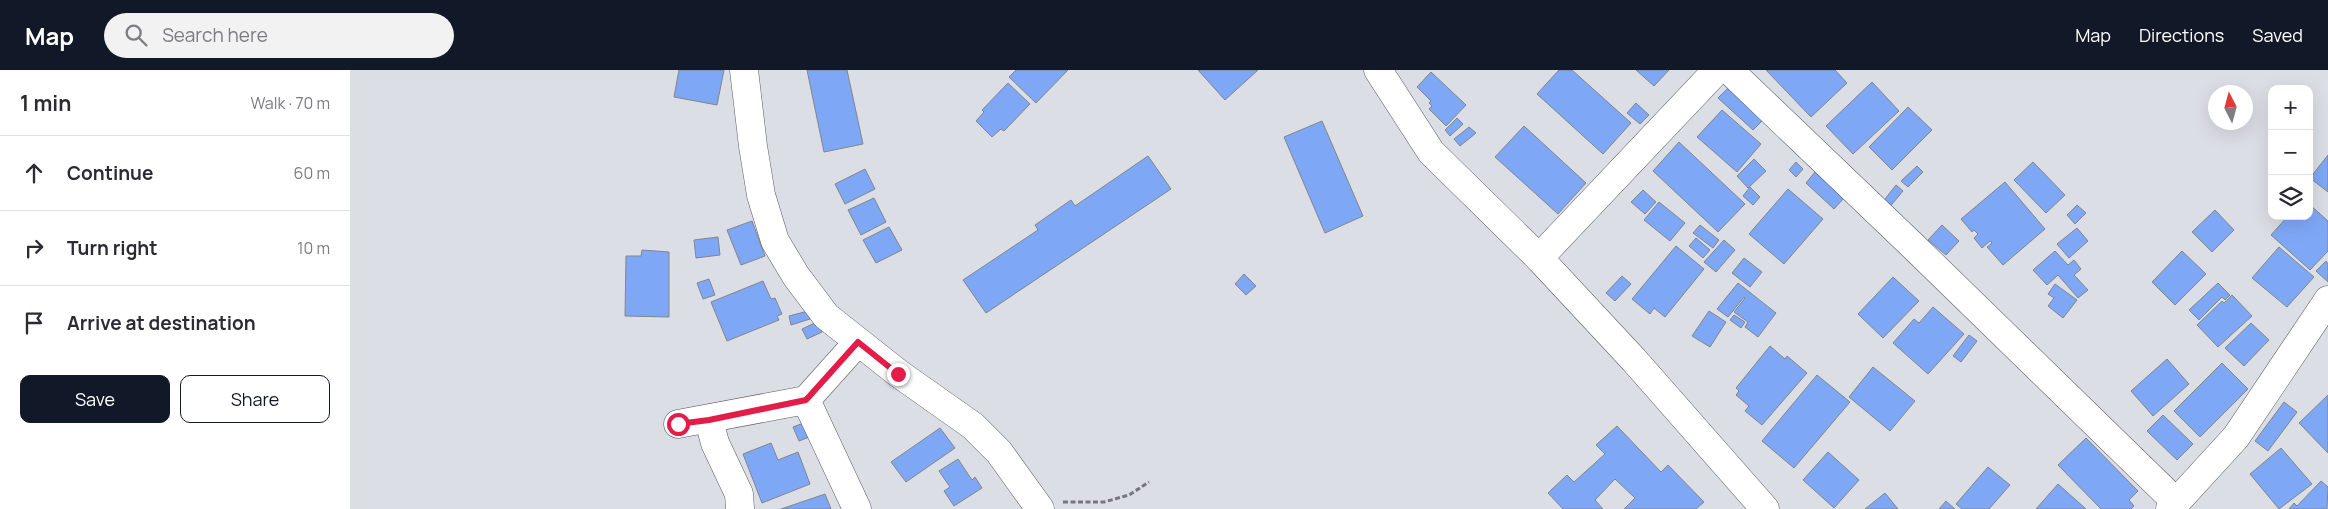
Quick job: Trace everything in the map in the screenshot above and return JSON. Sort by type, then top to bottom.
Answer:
[{"type":"street","points":[[744,70],[761,195],[775,241],[796,276],[826,316],[898,374],[973,426],[999,452],[1038,507]]},
{"type":"street","points":[[1539,258],[1717,70]]},
{"type":"street","points":[[1728,70],[1912,245],[2173,506],[2236,437],[2326,309]]},
{"type":"street","points":[[1389,76],[1431,152],[1539,258],[1634,360],[1754,505]]},
{"type":"street","points":[[678,424],[709,420],[806,400],[858,342]]},
{"type":"street","points":[[806,400],[857,509]]},
{"type":"street","points":[[709,420],[715,443],[739,494],[740,509]]},
{"type":"path","points":[[1038,507],[1072,501],[1104,502],[1129,496],[1149,482]]},
{"type":"building","points":[[679,70],[724,70],[717,105],[674,97]]},
{"type":"building","points":[[807,70],[847,70],[863,144],[824,152]]},
{"type":"building","points":[[1016,70],[1068,70],[1036,103],[1009,77]]},
{"type":"building","points":[[1198,70],[1258,70],[1225,100]]},
{"type":"building","points":[[1559,70],[1572,70],[1631,123],[1603,154],[1537,94]]},
{"type":"building","points":[[1636,70],[1669,70],[1654,86]]},
{"type":"building","points":[[1766,70],[1835,70],[1847,83],[1811,117]]},
{"type":"building","points":[[1431,72],[1466,105],[1446,126],[1429,109],[1432,106],[1429,103],[1431,101],[1417,87]]},
{"type":"building","points":[[1872,82],[1899,111],[1853,154],[1826,126]]},
{"type":"building","points":[[1008,83],[1030,104],[1004,131],[1001,129],[992,137],[976,121],[984,112],[982,110]]},
{"type":"building","points":[[1729,87],[1764,119],[1753,130],[1718,98]]},
{"type":"building","points":[[1636,103],[1649,115],[1640,124],[1627,113]]},
{"type":"building","points":[[1908,107],[1932,130],[1892,170],[1869,147]]},
{"type":"building","points":[[1722,110],[1761,144],[1737,172],[1697,137]]},
{"type":"building","points":[[1457,118],[1463,124],[1450,136],[1445,130]]},
{"type":"building","points":[[1322,121],[1363,216],[1325,233],[1284,137]]},
{"type":"building","points":[[1524,126],[1586,183],[1558,214],[1495,157]]},
{"type":"building","points":[[1469,127],[1476,133],[1460,146],[1454,139]]},
{"type":"building","points":[[1679,142],[1745,204],[1718,232],[1653,171]]},
{"type":"building","points":[[2328,155],[2328,192],[2313,180],[2313,174]]},
{"type":"building","points":[[1148,156],[1171,189],[986,313],[963,280],[1038,230],[1035,225],[1071,200],[1075,206]]},
{"type":"building","points":[[1754,159],[1766,171],[1748,188],[1737,176]]},
{"type":"building","points":[[1796,162],[1803,169],[1796,177],[1789,170]]},
{"type":"building","points":[[2033,162],[2065,195],[2046,213],[2014,180]]},
{"type":"building","points":[[1917,166],[1923,172],[1908,187],[1901,181]]},
{"type":"building","points":[[865,169],[875,189],[845,204],[835,184]]},
{"type":"building","points":[[1815,172],[1844,198],[1834,209],[1806,183]]},
{"type":"building","points":[[2005,182],[2045,229],[2003,265],[1987,247],[1992,243],[1990,241],[1982,248],[1974,238],[1978,234],[1974,230],[1972,232],[1961,219]]},
{"type":"building","points":[[1896,185],[1903,191],[1888,209],[1881,204]]},
{"type":"building","points":[[1750,187],[1760,197],[1753,205],[1743,196]]},
{"type":"building","points":[[1788,189],[1823,219],[1784,264],[1749,234]]},
{"type":"building","points":[[1643,190],[1656,202],[1645,214],[1631,202]]},
{"type":"building","points":[[874,198],[886,222],[861,235],[848,210]]},
{"type":"building","points":[[1659,202],[1685,223],[1670,241],[1644,220]]},
{"type":"building","points":[[2077,205],[2086,213],[2075,224],[2067,215]]},
{"type":"building","points":[[2313,208],[2328,221],[2328,251],[2310,270],[2271,235],[2284,220],[2313,220]]},
{"type":"building","points":[[2215,210],[2234,230],[2212,252],[2192,232]]},
{"type":"building","points":[[752,221],[765,256],[741,265],[727,230]]},
{"type":"building","points":[[1700,225],[1719,240],[1713,248],[1693,233]]},
{"type":"building","points":[[1942,225],[1959,241],[1946,255],[1928,240]]},
{"type":"building","points":[[889,227],[902,250],[876,263],[863,240]]},
{"type":"building","points":[[2077,228],[2088,241],[2069,258],[2057,244]]},
{"type":"building","points":[[718,237],[720,255],[696,258],[694,240]]},
{"type":"building","points":[[1696,238],[1710,250],[1703,258],[1689,246]]},
{"type":"building","points":[[1724,240],[1735,250],[1716,272],[1704,262]]},
{"type":"building","points":[[1676,246],[1704,269],[1665,317],[1654,308],[1650,314],[1632,299]]},
{"type":"building","points":[[2279,247],[2314,277],[2287,307],[2252,278]]},
{"type":"building","points":[[642,250],[669,252],[669,317],[625,316],[626,256],[641,256]]},
{"type":"building","points":[[2055,251],[2068,265],[2074,260],[2081,269],[2074,275],[2088,290],[2078,298],[2058,275],[2047,285],[2033,270]]},
{"type":"building","points":[[2182,251],[2206,274],[2175,305],[2152,282]]},
{"type":"building","points":[[1744,258],[1762,272],[1750,287],[1732,273]]},
{"type":"building","points":[[2326,261],[2328,264],[2328,282],[2316,271]]},
{"type":"building","points":[[1244,274],[1256,286],[1246,295],[1235,284]]},
{"type":"building","points":[[1622,276],[1631,284],[1615,301],[1606,293]]},
{"type":"building","points":[[1893,277],[1919,301],[1883,338],[1858,314]]},
{"type":"building","points":[[709,279],[715,295],[703,299],[697,283]]},
{"type":"building","points":[[763,281],[771,299],[775,298],[782,314],[777,316],[779,320],[727,341],[711,302]]},
{"type":"building","points":[[1738,283],[1776,313],[1758,337],[1745,327],[1748,322],[1734,312],[1744,297],[1728,317],[1717,309]]},
{"type":"building","points":[[2218,283],[2230,295],[2225,300],[2222,297],[2199,320],[2189,310]]},
{"type":"building","points":[[2055,284],[2077,300],[2063,318],[2048,306],[2054,298],[2048,294]]},
{"type":"building","points":[[2232,295],[2252,316],[2218,347],[2197,325],[2222,301],[2224,303]]},
{"type":"building","points":[[1933,307],[1964,334],[1928,374],[1893,343],[1914,319],[1919,323]]},
{"type":"building","points":[[808,311],[810,319],[791,325],[789,316]]},
{"type":"building","points":[[1709,311],[1726,322],[1710,347],[1692,336]]},
{"type":"building","points":[[1734,315],[1745,322],[1741,328],[1730,320]]},
{"type":"building","points":[[817,322],[822,332],[807,339],[802,329]]},
{"type":"building","points":[[2251,323],[2269,340],[2244,366],[2225,348]]},
{"type":"building","points":[[1969,335],[1977,341],[1961,362],[1953,356]]},
{"type":"building","points":[[1770,346],[1785,359],[1787,356],[1807,373],[1762,425],[1745,411],[1749,406],[1736,395],[1739,391],[1736,388]]},
{"type":"building","points":[[2167,359],[2189,384],[2153,416],[2131,391]]},
{"type":"building","points":[[2222,363],[2248,389],[2200,437],[2174,411]]},
{"type":"building","points":[[1873,367],[1915,401],[1890,431],[1849,397]]},
{"type":"building","points":[[1817,375],[1850,402],[1794,468],[1762,441]]},
{"type":"building","points":[[2328,395],[2328,453],[2299,423]]},
{"type":"building","points":[[2284,402],[2297,412],[2268,451],[2255,441]]},
{"type":"building","points":[[2163,415],[2193,444],[2177,460],[2147,431]]},
{"type":"building","points":[[806,422],[812,436],[799,441],[793,427]]},
{"type":"building","points":[[1617,426],[1661,472],[1668,465],[1704,502],[1696,509],[1624,509],[1635,498],[1615,479],[1595,500],[1603,509],[1563,509],[1548,493],[1567,475],[1574,482],[1605,454],[1596,445]]},
{"type":"building","points":[[940,428],[955,448],[906,482],[891,462]]},
{"type":"building","points":[[2086,438],[2138,491],[2129,500],[2134,506],[2131,509],[2101,509],[2058,465]]},
{"type":"building","points":[[771,443],[778,460],[798,452],[810,484],[762,503],[743,454]]},
{"type":"building","points":[[2281,448],[2312,484],[2279,509],[2250,474]]},
{"type":"building","points":[[1828,452],[1859,480],[1834,508],[1803,480]]},
{"type":"building","points":[[958,459],[972,480],[975,477],[982,488],[954,506],[944,491],[950,487],[939,471]]},
{"type":"building","points":[[1988,467],[2010,485],[1989,509],[1962,509],[1956,504]]},
{"type":"building","points":[[2321,481],[2328,487],[2327,509],[2289,509],[2294,503],[2297,506]]},
{"type":"building","points":[[2058,484],[2086,509],[2036,509]]},
{"type":"building","points":[[1885,493],[1898,509],[1865,509]]},
{"type":"building","points":[[825,494],[831,509],[781,509]]},
{"type":"building","points":[[1946,501],[1955,509],[1939,509]]},
{"type":"route","points":[[678,424],[709,420],[744,411],[806,400],[858,342],[898,374]]}]
